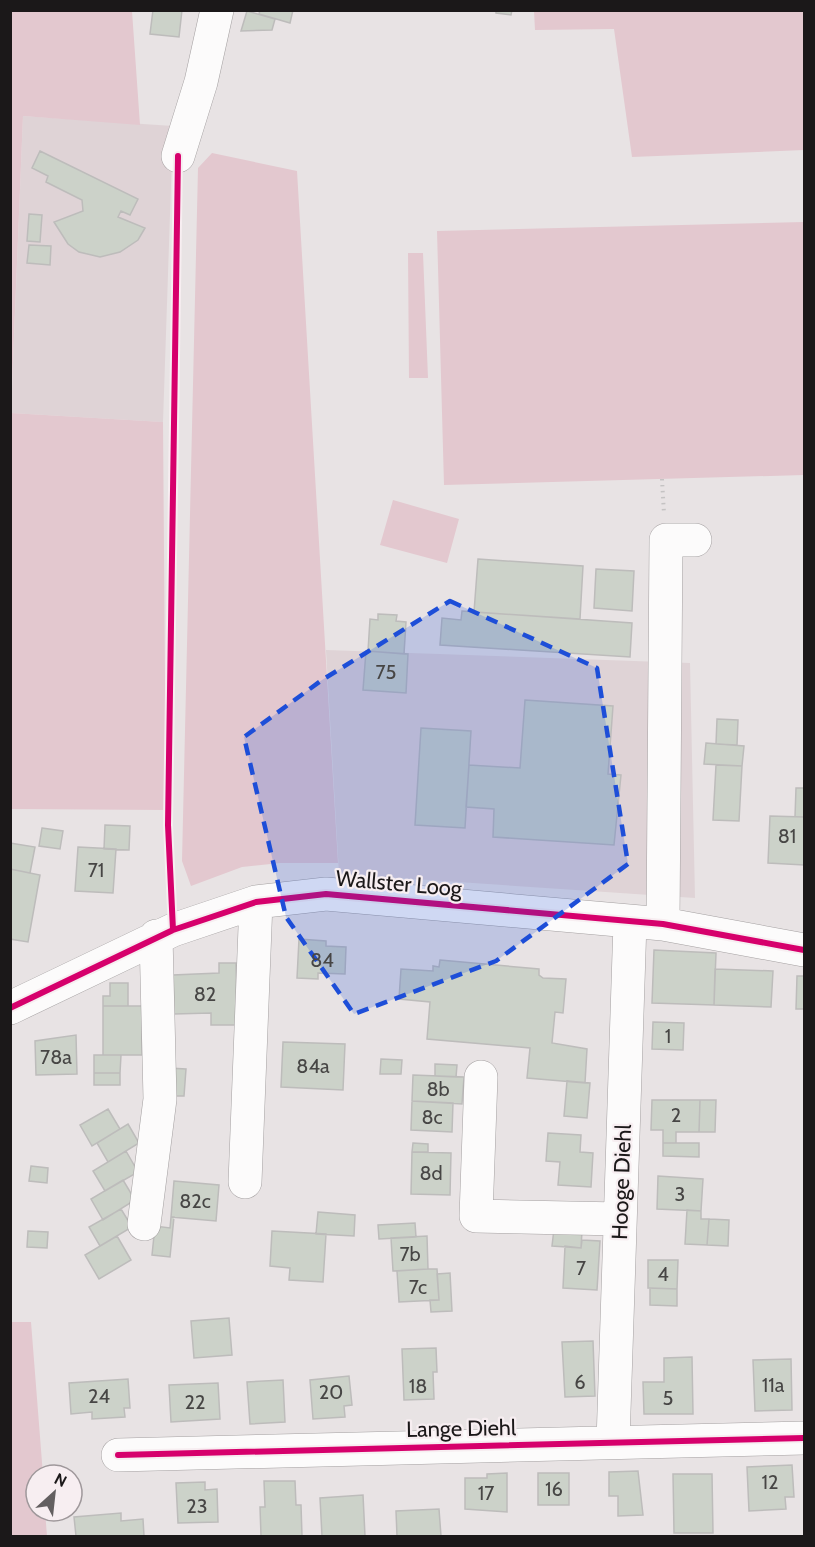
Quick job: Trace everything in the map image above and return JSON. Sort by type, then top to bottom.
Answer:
[{"type":"street","points":[[178,156],[201,82],[217,10]]},
{"type":"street","points":[[663,924],[680,540]]},
{"type":"street","name":"Wallster Loog","points":[[10,1008],[156,936],[256,902],[326,894],[663,924],[804,950]]},
{"type":"street","points":[[245,1182],[256,902]]},
{"type":"street","name":"Hooge Diehl","points":[[613,1442],[630,922]]},
{"type":"street","points":[[144,1224],[160,1100],[156,936]]},
{"type":"street","points":[[481,1077],[476,1216],[620,1219]]},
{"type":"street","name":"Lange Diehl","points":[[118,1455],[804,1438]]},
{"type":"highlighted area","points":[[450,601],[597,668],[628,864],[496,961],[354,1014],[286,917],[244,737],[322,680]]},
{"type":"shaded area","points":[[11,10],[132,11],[140,125],[23,116],[11,409]]},
{"type":"shaded area","points":[[534,11],[804,11],[804,150],[632,157],[614,29],[535,30]]},
{"type":"shaded area","points":[[23,116],[173,126],[163,422],[11,413]]},
{"type":"shaded area","points":[[212,153],[297,171],[338,863],[280,863],[242,867],[191,886],[182,861],[198,168]]},
{"type":"shaded area","points":[[804,222],[804,475],[444,485],[437,231]]},
{"type":"shaded area","points":[[408,253],[423,253],[428,378],[409,378]]},
{"type":"shaded area","points":[[11,413],[163,422],[166,810],[11,809]]},
{"type":"shaded area","points":[[393,500],[459,519],[447,563],[380,545]]},
{"type":"shaded area","points":[[326,650],[690,663],[695,898],[339,874]]},
{"type":"shaded area","points":[[11,1322],[31,1322],[42,1463],[24,1463],[24,1523],[46,1523],[47,1536],[11,1536]]},
{"type":"building","points":[[153,10],[182,10],[179,37],[150,34]]},
{"type":"building","points":[[260,10],[293,10],[290,23],[259,14]]},
{"type":"building","points":[[496,10],[512,10],[511,15],[496,13]]},
{"type":"building","points":[[247,11],[275,19],[272,30],[241,31]]},
{"type":"building","points":[[40,151],[138,199],[130,215],[121,211],[118,217],[145,228],[138,240],[120,252],[100,257],[79,252],[68,244],[54,222],[83,211],[82,200],[46,182],[48,176],[32,168]]},
{"type":"building","points":[[29,214],[42,215],[40,242],[27,241]]},
{"type":"building","points":[[29,245],[51,246],[50,265],[27,263]]},
{"type":"building","points":[[478,559],[583,566],[580,619],[474,612]]},
{"type":"building","points":[[596,569],[634,571],[632,611],[594,608]]},
{"type":"building","points":[[462,611],[632,623],[630,657],[440,645],[442,618],[461,620]]},
{"type":"building","points":[[378,614],[397,615],[396,621],[406,622],[404,654],[368,651],[370,619],[378,620]]},
{"type":"building","points":[[366,651],[408,654],[406,693],[363,690]]},
{"type":"building","points":[[525,700],[613,706],[608,774],[621,775],[614,845],[493,837],[494,809],[466,807],[469,765],[520,768]]},
{"type":"building","points":[[717,719],[738,720],[737,745],[716,744]]},
{"type":"building","points":[[421,728],[471,731],[465,828],[415,825]]},
{"type":"building","points":[[706,743],[744,746],[742,766],[704,764]]},
{"type":"building","points":[[716,765],[742,766],[739,821],[713,820]]},
{"type":"building","points":[[796,788],[804,788],[804,817],[795,817]]},
{"type":"building","points":[[770,816],[804,817],[804,865],[768,863]]},
{"type":"building","points":[[105,825],[130,826],[129,850],[104,849]]},
{"type":"building","points":[[42,828],[63,831],[60,849],[39,846]]},
{"type":"building","points":[[10,843],[35,847],[30,873],[10,869]]},
{"type":"building","points":[[78,847],[116,849],[113,893],[75,891]]},
{"type":"building","points":[[10,869],[40,875],[28,942],[10,939]]},
{"type":"building","points":[[299,939],[326,941],[326,946],[346,947],[345,974],[318,973],[318,979],[297,978]]},
{"type":"building","points":[[654,950],[716,953],[714,1005],[652,1003]]},
{"type":"building","points":[[440,960],[539,969],[539,975],[543,978],[566,979],[563,1013],[555,1012],[552,1043],[587,1049],[585,1083],[527,1078],[530,1048],[427,1039],[430,1002],[399,999],[401,969],[433,971],[433,966],[439,967]]},
{"type":"building","points":[[219,963],[236,963],[237,1025],[211,1025],[211,1013],[174,1014],[173,975],[219,973]]},
{"type":"building","points":[[715,969],[773,971],[771,1007],[714,1005]]},
{"type":"building","points":[[797,976],[804,976],[804,1009],[796,1009]]},
{"type":"building","points":[[110,983],[128,983],[128,1006],[103,1006],[103,996],[110,996]]},
{"type":"building","points":[[103,1006],[142,1006],[142,1055],[103,1055]]},
{"type":"building","points":[[653,1022],[684,1023],[683,1050],[652,1049]]},
{"type":"building","points":[[76,1035],[77,1074],[36,1075],[35,1041]]},
{"type":"building","points":[[283,1042],[345,1044],[343,1090],[281,1087]]},
{"type":"building","points":[[94,1055],[121,1055],[120,1073],[94,1073]]},
{"type":"building","points":[[381,1059],[402,1060],[401,1074],[380,1074]]},
{"type":"building","points":[[435,1064],[457,1065],[456,1077],[435,1076]]},
{"type":"building","points":[[168,1068],[186,1069],[184,1096],[168,1096]]},
{"type":"building","points":[[94,1073],[120,1073],[120,1085],[94,1085]]},
{"type":"building","points":[[413,1075],[464,1077],[462,1104],[412,1101]]},
{"type":"building","points":[[567,1081],[590,1083],[587,1118],[564,1116]]},
{"type":"building","points":[[652,1100],[700,1100],[699,1132],[676,1132],[676,1143],[663,1143],[663,1130],[651,1130]]},
{"type":"building","points":[[700,1100],[716,1100],[715,1132],[699,1132]]},
{"type":"building","points":[[412,1101],[453,1103],[452,1132],[411,1130]]},
{"type":"building","points":[[108,1109],[120,1129],[92,1146],[80,1125]]},
{"type":"building","points":[[128,1124],[139,1143],[108,1162],[97,1143]]},
{"type":"building","points":[[548,1133],[581,1135],[580,1152],[593,1153],[591,1187],[558,1185],[560,1162],[546,1161]]},
{"type":"building","points":[[413,1143],[428,1144],[428,1152],[412,1152]]},
{"type":"building","points":[[663,1143],[699,1143],[699,1157],[663,1156]]},
{"type":"building","points":[[126,1151],[138,1172],[105,1191],[93,1171]]},
{"type":"building","points":[[412,1152],[451,1153],[450,1195],[411,1194]]},
{"type":"building","points":[[31,1166],[48,1168],[47,1183],[29,1181]]},
{"type":"building","points":[[658,1176],[703,1179],[701,1211],[657,1209]]},
{"type":"building","points":[[123,1180],[135,1200],[103,1220],[91,1199]]},
{"type":"building","points":[[174,1181],[219,1185],[216,1221],[171,1217]]},
{"type":"building","points":[[121,1209],[132,1227],[100,1246],[89,1227]]},
{"type":"building","points":[[687,1210],[701,1211],[701,1219],[709,1219],[707,1245],[685,1244]]},
{"type":"building","points":[[318,1212],[355,1215],[354,1236],[316,1234]]},
{"type":"building","points":[[171,1217],[174,1217],[170,1257],[152,1255],[155,1226],[170,1228]]},
{"type":"building","points":[[709,1219],[729,1220],[728,1246],[707,1245]]},
{"type":"building","points":[[415,1223],[416,1237],[379,1239],[378,1225]]},
{"type":"building","points":[[554,1229],[582,1231],[581,1248],[552,1246]]},
{"type":"building","points":[[28,1231],[48,1232],[47,1248],[27,1247]]},
{"type":"building","points":[[272,1231],[326,1234],[323,1282],[289,1280],[290,1268],[270,1266]]},
{"type":"building","points":[[117,1236],[131,1260],[99,1279],[85,1255]]},
{"type":"building","points":[[427,1236],[428,1269],[393,1271],[391,1238]]},
{"type":"building","points":[[582,1240],[600,1241],[597,1290],[563,1288],[565,1246],[581,1248]]},
{"type":"building","points":[[648,1260],[678,1260],[677,1289],[648,1288]]},
{"type":"building","points":[[437,1269],[439,1300],[399,1302],[397,1271]]},
{"type":"building","points":[[450,1273],[452,1311],[431,1312],[430,1300],[439,1300],[437,1274]]},
{"type":"building","points":[[650,1288],[677,1289],[677,1306],[650,1305]]},
{"type":"building","points":[[229,1318],[232,1355],[194,1358],[191,1321]]},
{"type":"building","points":[[593,1341],[595,1396],[565,1397],[562,1342]]},
{"type":"building","points":[[436,1348],[437,1372],[433,1372],[434,1399],[404,1400],[402,1349]]},
{"type":"building","points":[[692,1357],[693,1414],[644,1414],[643,1382],[664,1382],[664,1358]]},
{"type":"building","points":[[791,1359],[792,1410],[755,1411],[753,1360]]},
{"type":"building","points":[[349,1376],[352,1405],[344,1406],[345,1417],[313,1419],[310,1380]]},
{"type":"building","points":[[128,1379],[130,1408],[124,1408],[125,1417],[92,1419],[92,1412],[71,1414],[69,1383]]},
{"type":"building","points":[[283,1380],[285,1422],[250,1424],[247,1382]]},
{"type":"building","points":[[218,1383],[220,1419],[171,1422],[169,1385]]},
{"type":"building","points":[[792,1465],[794,1497],[785,1497],[786,1509],[749,1511],[747,1467]]},
{"type":"building","points":[[638,1471],[643,1515],[618,1516],[618,1496],[609,1496],[609,1472]]},
{"type":"building","points":[[507,1473],[507,1512],[465,1509],[465,1478],[487,1478],[487,1474]]},
{"type":"building","points":[[538,1473],[569,1473],[569,1505],[538,1505]]},
{"type":"building","points":[[673,1474],[712,1474],[713,1533],[674,1533]]},
{"type":"building","points":[[264,1481],[295,1481],[296,1505],[301,1505],[302,1536],[261,1536],[260,1507],[265,1507]]},
{"type":"building","points":[[205,1482],[205,1490],[217,1489],[218,1522],[178,1523],[176,1483]]},
{"type":"building","points":[[363,1495],[365,1536],[322,1536],[320,1498]]},
{"type":"building","points":[[439,1509],[441,1536],[397,1536],[396,1511]]},
{"type":"building","points":[[121,1513],[121,1521],[143,1519],[144,1536],[76,1536],[75,1523],[84,1523],[84,1516]]},
{"type":"cycle path","points":[[173,930],[168,825],[178,156]]},
{"type":"cycle path","points":[[10,1008],[173,930],[256,902],[326,894],[663,924],[804,950]]},
{"type":"cycle path","points":[[118,1455],[804,1438]]}]
